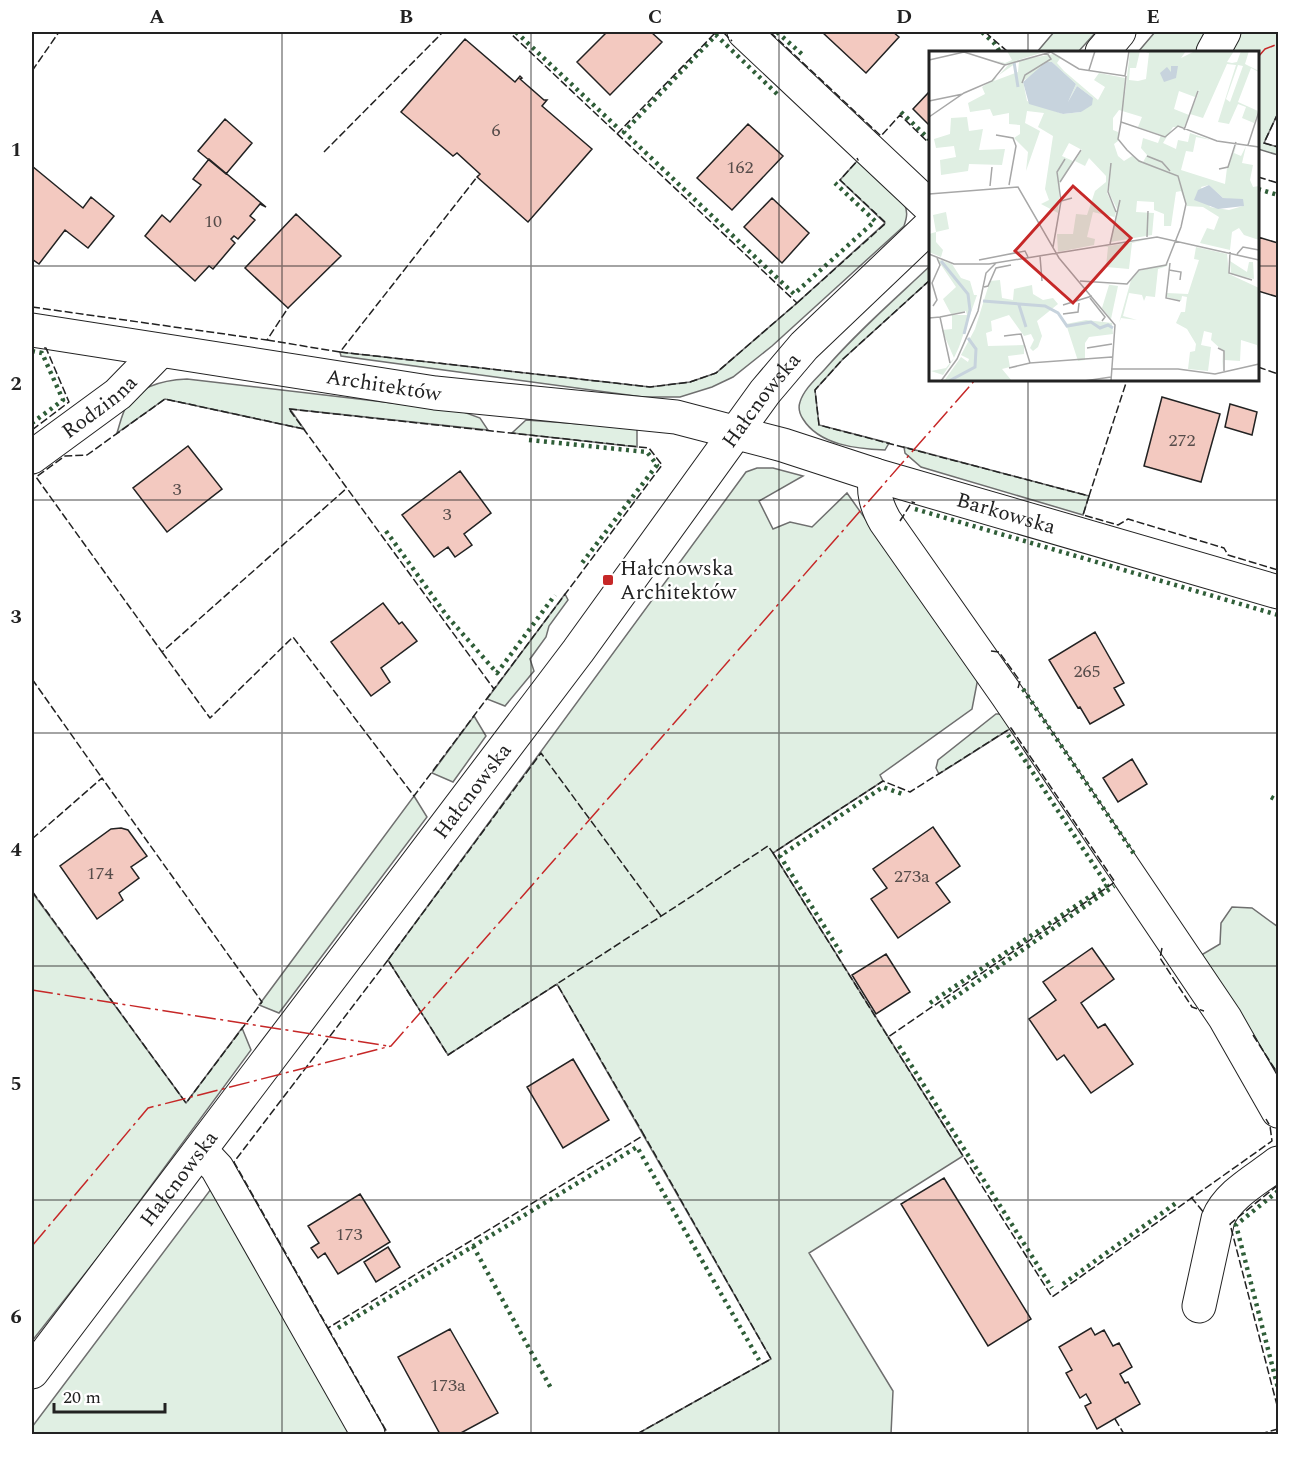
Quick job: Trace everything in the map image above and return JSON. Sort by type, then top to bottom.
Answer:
[{"type":"street","points":[[744,32],[929,206]]},
{"type":"street","points":[[1103,51],[1119,32]]},
{"type":"street","points":[[1214,51],[1224,32]]},
{"type":"street","name":"Hałcnowska","points":[[32,1372],[578,651],[765,392],[804,346],[929,227]]},
{"type":"street","name":"Architektów","points":[[32,330],[435,393],[676,417],[736,433]]},
{"type":"street","name":"Rodzinna","points":[[32,457],[118,394],[160,351]]},
{"type":"street","name":"Barkowska","points":[[736,433],[1278,592]]},
{"type":"street","points":[[875,475],[876,504],[885,521],[1007,695],[1219,1010],[1278,1111]]},
{"type":"street","points":[[201,1151],[217,1168],[368,1434]]},
{"type":"street","points":[[1199,1306],[1218,1218],[1222,1209],[1230,1200],[1278,1163]]},
{"type":"green space","points":[[1054,32],[1096,32],[1079,51],[1038,51]]},
{"type":"green space","points":[[1155,32],[1208,32],[1197,51],[1139,51]]},
{"type":"green space","points":[[1240,32],[1278,32],[1278,113],[1264,143],[1278,147],[1278,155],[1259,149],[1259,51],[1230,51]]},
{"type":"green space","points":[[858,160],[904,203],[907,214],[904,226],[772,346],[733,377],[712,387],[680,397],[643,397],[341,356],[340,352],[650,387],[690,382],[716,373],[885,223],[840,180]]},
{"type":"green space","points":[[929,267],[929,281],[843,359],[815,390],[819,425],[889,443],[885,450],[851,447],[829,440],[810,428],[799,408],[804,393],[811,384],[876,316]]},
{"type":"green space","points":[[187,379],[461,411],[480,418],[488,430],[290,409],[304,429],[165,399],[117,433],[125,408],[132,398],[146,388],[162,382]]},
{"type":"green space","points":[[526,420],[637,428],[637,447],[512,433]]},
{"type":"green space","points":[[904,447],[1089,496],[1083,515],[921,467],[905,453]]},
{"type":"green space","points":[[757,468],[773,468],[803,476],[759,501],[773,529],[790,522],[812,527],[847,493],[978,678],[972,709],[880,775],[883,781],[773,853],[963,1156],[809,1253],[893,1391],[891,1434],[637,1434],[771,1359],[557,984],[448,1055],[388,960],[746,472]]},
{"type":"green space","points":[[565,594],[568,600],[549,626],[546,637],[530,659],[534,671],[505,706],[487,699]]},
{"type":"green space","points":[[996,714],[1004,714],[1010,729],[939,774],[936,768],[938,760]]},
{"type":"green space","points":[[474,716],[486,736],[453,782],[432,773]]},
{"type":"green space","points":[[414,796],[427,817],[279,1013],[259,1005]]},
{"type":"green space","points":[[32,892],[186,1103],[242,1028],[251,1050],[106,1247],[32,1341]]},
{"type":"green space","points":[[1232,907],[1252,908],[1278,927],[1278,1074],[1198,957],[1220,944],[1221,923]]},
{"type":"green space","points":[[211,1189],[357,1434],[32,1434],[32,1427]]},
{"type":"building","points":[[607,32],[651,32],[662,42],[610,95],[577,62]]},
{"type":"building","points":[[822,32],[893,32],[899,37],[866,73]]},
{"type":"building","points":[[465,39],[515,82],[520,76],[522,78],[520,79],[544,100],[547,100],[542,106],[592,149],[528,222],[477,177],[480,174],[457,153],[453,156],[401,112]]},
{"type":"building","points":[[929,92],[929,125],[913,109]]},
{"type":"building","points":[[225,119],[252,143],[226,174],[198,151]]},
{"type":"building","points":[[748,124],[783,156],[732,210],[697,178]]},
{"type":"building","points":[[209,159],[266,207],[260,204],[250,216],[255,220],[238,239],[234,236],[231,239],[235,243],[213,269],[209,266],[195,281],[145,236],[162,215],[170,222],[201,185],[193,179]]},
{"type":"building","points":[[32,166],[83,208],[91,197],[114,216],[88,248],[65,230],[39,264],[32,259]]},
{"type":"building","points":[[772,198],[809,233],[782,263],[744,227]]},
{"type":"building","points":[[296,214],[341,256],[288,308],[245,268]]},
{"type":"building","points":[[1259,237],[1278,243],[1278,297],[1259,291]]},
{"type":"building","points":[[1162,397],[1220,414],[1201,482],[1144,466]]},
{"type":"building","points":[[1230,404],[1257,412],[1252,435],[1225,427]]},
{"type":"building","points":[[188,446],[222,489],[167,532],[133,488]]},
{"type":"building","points":[[460,471],[491,513],[464,534],[472,545],[455,557],[448,547],[434,557],[402,515]]},
{"type":"building","points":[[383,603],[399,624],[402,622],[417,641],[381,668],[390,682],[371,696],[331,642]]},
{"type":"building","points":[[1095,632],[1124,683],[1114,688],[1124,705],[1090,724],[1049,660]]},
{"type":"building","points":[[1132,759],[1147,784],[1118,802],[1103,778]]},
{"type":"building","points":[[933,827],[960,866],[936,883],[950,902],[898,938],[871,899],[887,888],[873,869]]},
{"type":"building","points":[[111,829],[128,830],[147,856],[131,867],[139,878],[119,893],[123,900],[97,919],[60,866]]},
{"type":"building","points":[[1092,948],[1114,979],[1081,1003],[1098,1028],[1105,1024],[1133,1064],[1091,1093],[1064,1055],[1057,1060],[1029,1019],[1056,1000],[1043,982]]},
{"type":"building","points":[[886,954],[910,992],[876,1014],[852,975]]},
{"type":"building","points":[[573,1059],[609,1120],[563,1148],[527,1087]]},
{"type":"building","points":[[944,1178],[1031,1319],[988,1346],[901,1204]]},
{"type":"building","points":[[360,1194],[390,1242],[338,1274],[325,1253],[318,1258],[311,1248],[319,1243],[308,1226]]},
{"type":"building","points":[[388,1247],[400,1267],[376,1282],[364,1262]]},
{"type":"building","points":[[1091,1328],[1095,1335],[1104,1330],[1113,1346],[1119,1343],[1132,1367],[1120,1374],[1125,1383],[1128,1382],[1140,1404],[1097,1429],[1085,1406],[1091,1403],[1086,1394],[1080,1398],[1066,1373],[1072,1370],[1059,1347]]},
{"type":"building","points":[[450,1329],[498,1413],[459,1434],[440,1434],[398,1357]]},
{"type":"hedge","points":[[516,32],[618,128]]},
{"type":"hedge","points":[[777,32],[804,56]]},
{"type":"hedge","points":[[982,32],[999,51]]},
{"type":"hedge","points":[[777,94],[716,35],[624,132],[794,294],[875,221],[835,183]]},
{"type":"hedge","points":[[901,112],[929,139]]},
{"type":"hedge","points":[[1259,189],[1278,195]]},
{"type":"hedge","points":[[32,351],[42,353],[63,400],[32,423]]},
{"type":"hedge","points":[[529,440],[647,452],[657,465],[582,563]]},
{"type":"hedge","points":[[915,509],[1278,615]]},
{"type":"hedge","points":[[386,531],[447,616],[497,673],[555,595]]},
{"type":"hedge","points":[[1023,689],[1134,854]]},
{"type":"hedge","points":[[930,1003],[1107,885],[1008,735]]},
{"type":"hedge","points":[[841,953],[780,856],[883,787],[905,795]]},
{"type":"hedge","points":[[1271,797],[1278,801]]},
{"type":"hedge","points":[[941,1007],[1114,886]]},
{"type":"hedge","points":[[899,1046],[1052,1288]]},
{"type":"hedge","points":[[338,1328],[637,1147],[759,1360]]},
{"type":"hedge","points":[[1278,1191],[1236,1225],[1278,1388]]},
{"type":"hedge","points":[[1063,1284],[1176,1203]]},
{"type":"hedge","points":[[473,1246],[552,1390]]},
{"type":"fence","points":[[32,71],[59,32]]},
{"type":"fence","points":[[324,152],[443,32]]},
{"type":"fence","points":[[340,352],[650,387],[690,382],[716,373],[797,303],[509,32]]},
{"type":"fence","points":[[617,134],[716,32]]},
{"type":"fence","points":[[723,32],[732,41]]},
{"type":"fence","points":[[770,32],[881,136],[900,115],[929,143]]},
{"type":"fence","points":[[985,32],[1007,51]]},
{"type":"fence","points":[[1278,113],[1264,143],[1278,147]]},
{"type":"fence","points":[[797,303],[886,223],[840,180],[858,160],[857,158]]},
{"type":"fence","points":[[267,340],[340,352],[477,177]]},
{"type":"fence","points":[[1259,177],[1278,183]]},
{"type":"fence","points":[[929,281],[843,359],[815,390],[819,425],[1089,496],[1127,381]]},
{"type":"fence","points":[[32,307],[267,340],[288,308]]},
{"type":"fence","points":[[32,430],[69,402],[46,348],[43,348]]},
{"type":"fence","points":[[1259,367],[1278,374]]},
{"type":"fence","points":[[304,429],[165,399],[87,455],[65,456],[36,477],[162,652],[347,488]]},
{"type":"fence","points":[[289,409],[649,448],[662,465],[494,689],[289,409]]},
{"type":"fence","points":[[1089,496],[1083,515],[1118,525],[1128,519],[1224,548],[1228,555],[1278,570]]},
{"type":"fence","points":[[900,521],[912,502],[915,503]]},
{"type":"fence","points":[[162,652],[210,718],[293,637],[414,796],[494,689]]},
{"type":"fence","points":[[991,651],[999,652],[1020,681],[1018,688]]},
{"type":"fence","points":[[32,679],[102,778]]},
{"type":"fence","points":[[1011,728],[1115,882],[888,1037],[773,853],[883,781],[910,792],[1011,728]]},
{"type":"fence","points":[[661,916],[541,753],[388,960],[448,1055],[688,898],[768,846],[773,853]]},
{"type":"fence","points":[[32,839],[102,778],[262,1002],[186,1103],[32,891]]},
{"type":"fence","points":[[1162,948],[1160,958],[1192,1007],[1204,1011]]},
{"type":"fence","points":[[388,960],[234,1162],[328,1328],[644,1135],[557,984]]},
{"type":"fence","points":[[1253,1035],[1278,1074]]},
{"type":"fence","points":[[888,1037],[1052,1297],[1272,1141],[1270,1126],[1266,1119]]},
{"type":"fence","points":[[637,1434],[771,1359],[644,1135]]},
{"type":"fence","points":[[1278,1185],[1230,1224],[1278,1409]]},
{"type":"fence","points":[[1191,1197],[1205,1214]]},
{"type":"fence","points":[[328,1328],[388,1434]]},
{"type":"fence","points":[[1115,1419],[1124,1434]]},
{"type":"fence","points":[[1260,1434],[1278,1429]]},
{"type":"power","points":[[1259,56],[1265,49],[1278,44]]},
{"type":"power","points":[[32,1246],[148,1108],[391,1046],[974,381]]},
{"type":"power","points":[[32,990],[388,1046]]},
{"type":"place","name":"Hałcnowska Architektów","points":[[608,580]]}]
